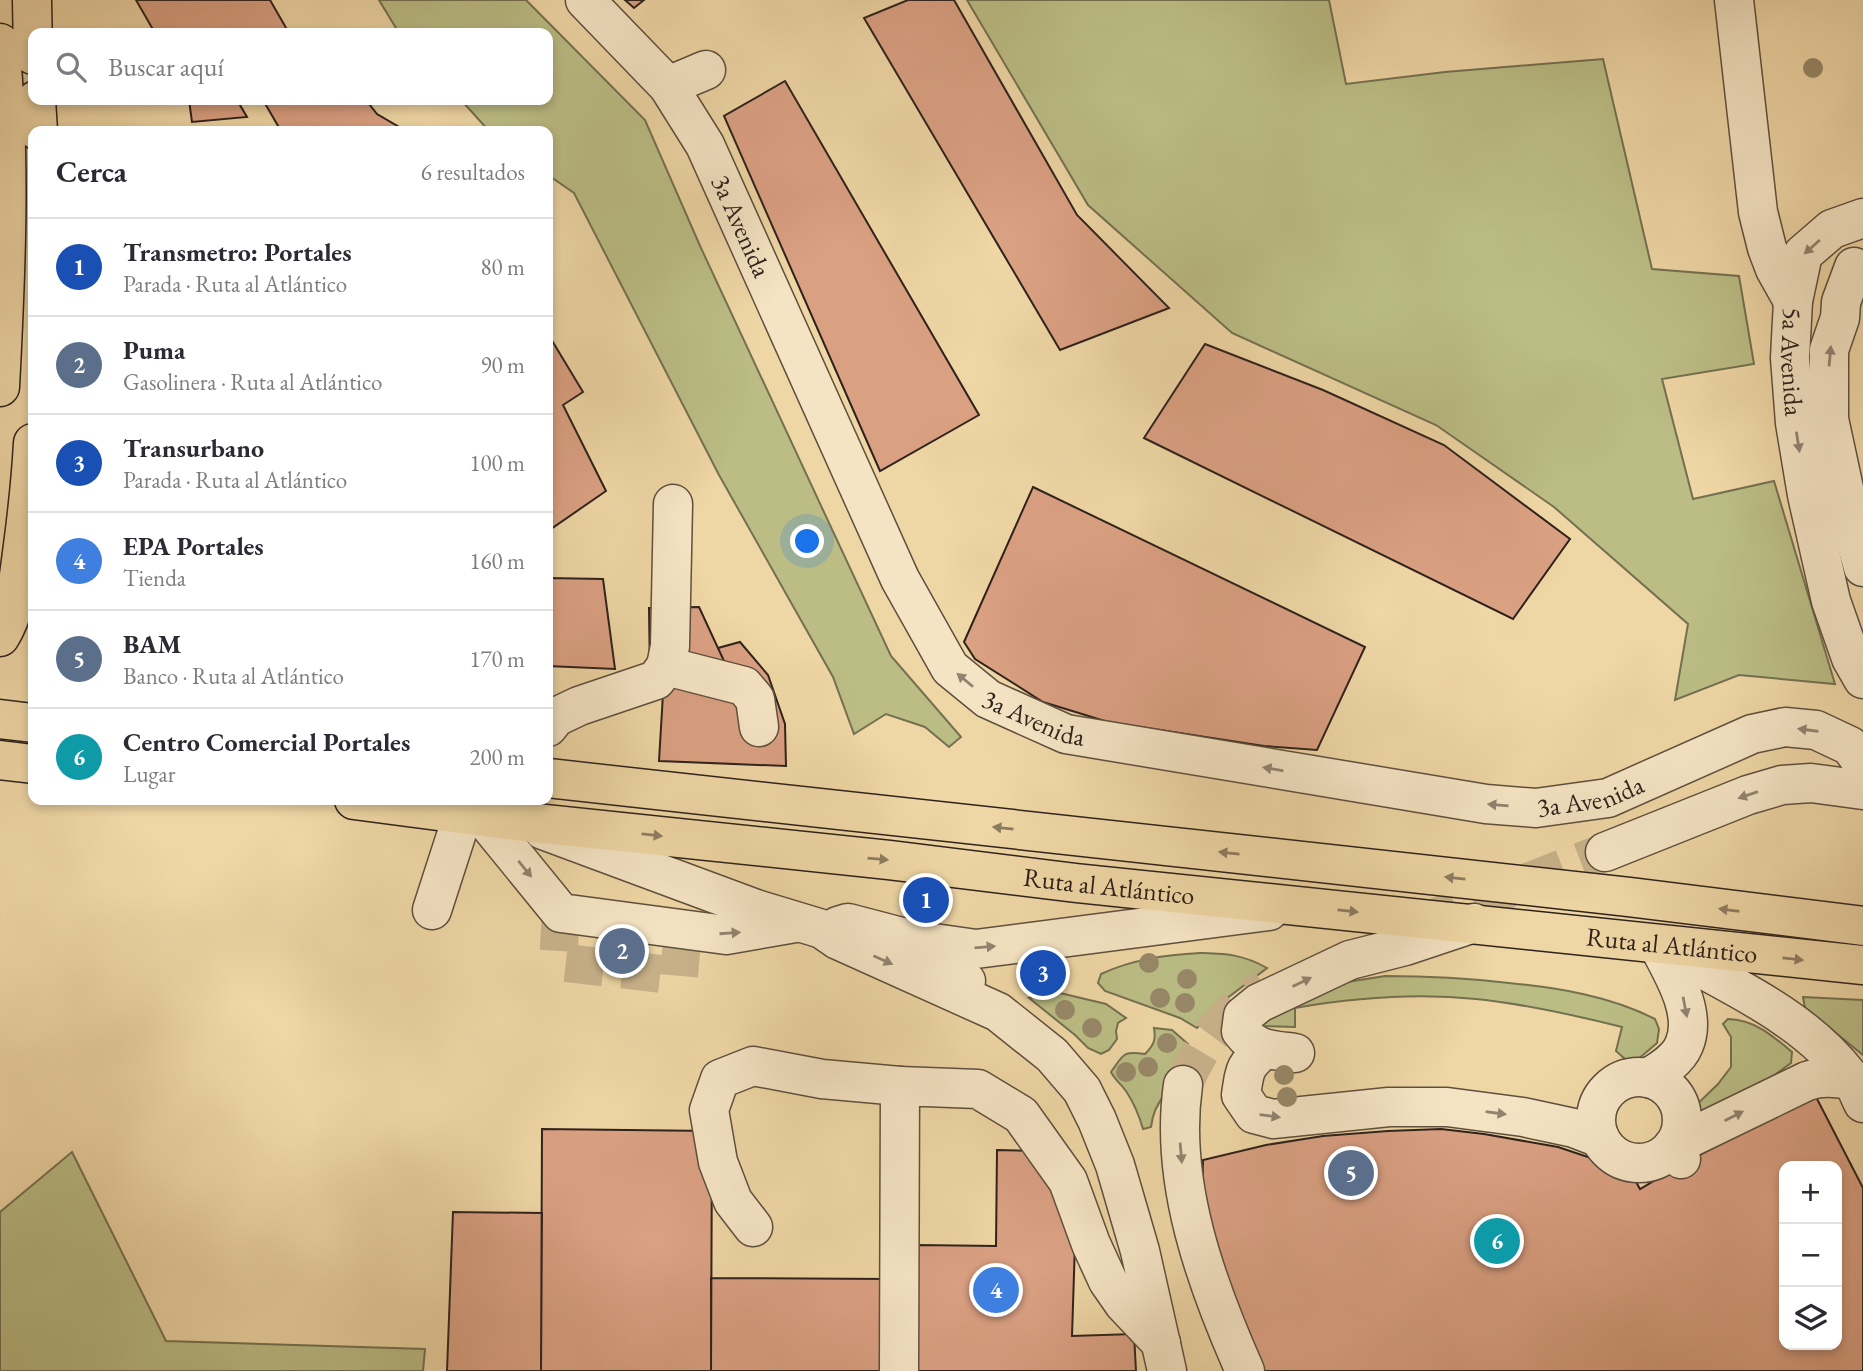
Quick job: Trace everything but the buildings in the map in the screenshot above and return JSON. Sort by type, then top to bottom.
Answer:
[{"type":"main road","points":[[32,0],[33,28]]},
{"type":"main road","points":[[0,43],[6,213],[6,275],[0,387]]},
{"type":"main road","points":[[36,105],[37,126]]},
{"type":"main road","points":[[0,637],[12,614],[16,596],[28,500]]},
{"type":"main road","points":[[0,719],[28,722]]},
{"type":"main road","points":[[0,760],[28,763]]},
{"type":"main road","name":"Ruta al Atlántico","points":[[553,779],[1629,897],[1863,926]]},
{"type":"main road","name":"Ruta al Atlántico","points":[[402,805],[1304,907],[1863,965]]},
{"type":"main road","name":"Ruta al Atlántico","points":[[1822,921],[1863,915]]},
{"type":"street","name":"3a Avenida","points":[[585,0],[667,86],[705,145],[900,579],[950,668],[988,699],[1066,734],[1486,804],[1536,808],[1608,798],[1752,734],[1785,727],[1816,730],[1850,746],[1863,764]]},
{"type":"street","name":"5a Avenida","points":[[1734,0],[1758,212],[1775,269],[1793,301],[1790,358],[1795,423],[1807,495],[1831,601],[1852,658],[1863,679]]},
{"type":"street","points":[[667,86],[706,70]]},
{"type":"street","points":[[1793,301],[1804,254],[1832,229],[1863,218]]},
{"type":"street","points":[[1793,301],[1858,265]]},
{"type":"street","name":"5a Avenida","points":[[1858,265],[1841,302],[1840,317],[1829,350],[1829,419],[1853,535],[1863,567]]},
{"type":"street","points":[[553,721],[579,706],[656,680],[666,666],[670,646],[673,505]]},
{"type":"street","points":[[666,666],[744,686],[755,699],[759,727]]},
{"type":"street","points":[[1605,852],[1748,795],[1782,785],[1811,783],[1863,790]]},
{"type":"street","points":[[432,910],[482,813]]},
{"type":"street","points":[[482,813],[561,913],[726,935],[848,923],[913,940],[976,949],[1304,907]]},
{"type":"street","points":[[482,813],[811,926],[998,1012],[1052,1055],[1082,1090],[1115,1165],[1140,1251],[1164,1357]]},
{"type":"street","points":[[1474,923],[1405,946],[1350,960],[1259,1003],[1243,1016],[1241,1031],[1253,1043],[1279,1051],[1248,1063],[1241,1095],[1254,1114],[1273,1119],[1389,1107],[1447,1107],[1523,1117],[1574,1128],[1600,1138]]},
{"type":"street","points":[[943,945],[932,952],[930,962],[940,971],[959,977],[1002,1002],[1061,1044],[1094,1084],[1114,1116],[1130,1158],[1195,1371]]},
{"type":"street","points":[[1648,1078],[1674,1059],[1684,1047],[1688,1034],[1684,999],[1658,945]]},
{"type":"street","points":[[1658,945],[1779,1012],[1824,1047],[1858,1091]]},
{"type":"street","points":[[753,1227],[733,1201],[718,1162],[709,1110],[720,1079],[753,1066],[822,1079],[978,1089],[1021,1115],[1068,1181],[1108,1282],[1164,1357]]},
{"type":"street","points":[[1666,1162],[1680,1134],[1682,1119],[1673,1093],[1663,1084],[1648,1078],[1622,1080],[1611,1087],[1602,1098],[1597,1110],[1596,1124],[1600,1138],[1608,1150],[1620,1158],[1634,1162],[1666,1162],[1818,1077],[1831,1077],[1858,1091]]},
{"type":"street","points":[[1183,1085],[1179,1111],[1181,1156],[1190,1212],[1214,1290],[1245,1371]]},
{"type":"street","points":[[899,1371],[900,1086]]},
{"type":"green space","points":[[379,0],[526,0],[645,120],[701,248],[891,656],[961,737],[949,747],[925,727],[886,714],[854,734],[833,677],[719,475],[574,193],[553,178],[553,126],[484,126],[466,105],[553,105],[553,28],[396,28]]},
{"type":"green space","points":[[967,0],[1329,0],[1346,84],[1445,72],[1603,59],[1652,269],[1739,276],[1754,364],[1662,379],[1693,499],[1774,481],[1835,684],[1739,675],[1675,700],[1688,624],[1554,507],[1436,425],[1232,333],[1088,205]]},
{"type":"green space","points":[[1200,953],[1234,956],[1267,968],[1222,1002],[1197,1028],[1180,1018],[1105,991],[1098,983],[1101,974],[1137,961]]},
{"type":"green space","points":[[1385,976],[1478,980],[1584,994],[1620,1004],[1655,1019],[1659,1029],[1657,1043],[1636,1061],[1625,1059],[1616,1051],[1622,1027],[1531,1007],[1431,996],[1317,1004],[1295,1008],[1295,1027],[1261,1026],[1263,1013],[1347,982]]},
{"type":"green space","points":[[1060,993],[1106,1004],[1126,1018],[1118,1023],[1117,1039],[1109,1050],[1101,1054],[1088,1048],[1029,998]]},
{"type":"green space","points":[[1803,997],[1863,1000],[1863,1055],[1805,1008]]},
{"type":"green space","points":[[1728,1019],[1754,1025],[1770,1035],[1792,1052],[1791,1063],[1772,1077],[1692,1116],[1689,1112],[1731,1067],[1731,1037],[1723,1024]]},
{"type":"green space","points":[[1154,1028],[1172,1030],[1188,1044],[1156,1109],[1151,1127],[1143,1129],[1126,1091],[1111,1072],[1124,1055],[1145,1054],[1154,1042]]},
{"type":"green space","points":[[72,1152],[166,1341],[425,1349],[423,1371],[0,1371],[0,1212]]},
{"type":"tunnel","points":[[1421,923],[1605,852]]},
{"type":"tunnel","points":[[561,913],[558,962],[679,976],[683,929]]},
{"type":"tunnel","points":[[1183,1085],[1216,1029],[1237,1008],[1265,988]]},
{"type":"place","name":"Transmetro: Portales","points":[[926,900]]},
{"type":"place","name":"Puma","points":[[622,951]]},
{"type":"place","name":"Transurbano","points":[[1043,973]]},
{"type":"place","name":"BAM","points":[[1351,1173]]},
{"type":"place","name":"Centro Comercial Portales","points":[[1497,1241]]},
{"type":"place","name":"EPA Portales","points":[[996,1290]]}]
